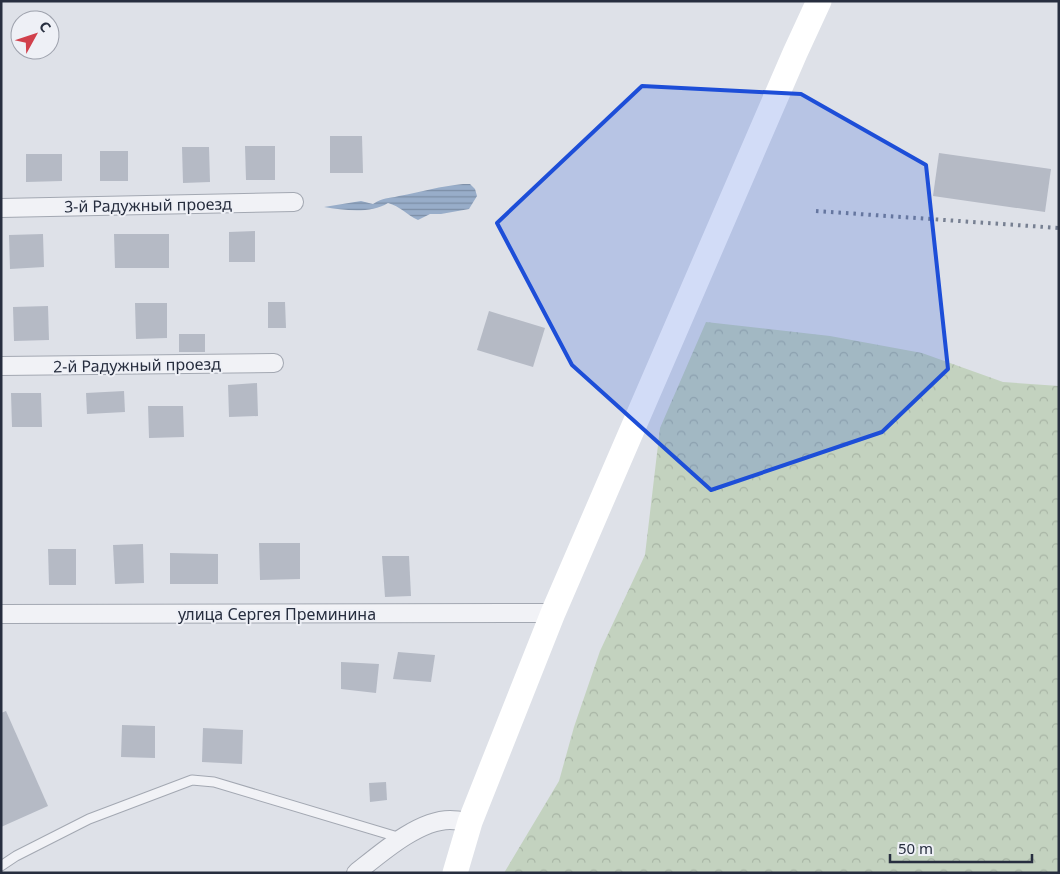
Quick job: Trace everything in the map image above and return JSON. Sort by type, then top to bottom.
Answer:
[{"type":"street","points":[[455,873],[470,822],[553,613],[795,52],[819,1]]},
{"type":"street","name":"3-й Радужный проезд","points":[[1,208],[294,202]]},
{"type":"street","name":"2-й Радужный проезд","points":[[1,366],[274,363]]},
{"type":"street","name":"улица Сергея Преминина","points":[[1,614],[553,613]]},
{"type":"street","points":[[356,873],[401,838],[430,824],[450,820],[470,822]]},
{"type":"lane","points":[[1,866],[16,856],[89,819],[192,780],[214,782],[401,838]]},
{"type":"highlighted area","points":[[642,86],[801,94],[926,165],[948,369],[882,432],[711,490],[572,365],[497,223]]},
{"type":"green space","points":[[706,322],[830,336],[922,353],[1003,382],[1059,386],[1059,873],[504,873],[559,781],[574,727],[600,651],[645,555],[660,428]]},
{"type":"water","points":[[470,184],[475,189],[477,196],[469,209],[430,214],[418,220],[388,203],[365,210],[324,207],[361,201],[373,204],[386,198]]},
{"type":"building","points":[[330,136],[362,136],[363,173],[330,173]]},
{"type":"building","points":[[245,146],[275,146],[275,180],[246,180]]},
{"type":"building","points":[[182,147],[209,147],[210,182],[183,183]]},
{"type":"building","points":[[100,151],[128,151],[128,181],[100,181]]},
{"type":"building","points":[[939,153],[1051,169],[1045,212],[933,196]]},
{"type":"building","points":[[26,154],[62,154],[62,181],[26,182]]},
{"type":"building","points":[[255,231],[255,262],[229,262],[229,232]]},
{"type":"building","points":[[43,234],[44,267],[10,269],[9,235]]},
{"type":"building","points":[[114,234],[169,234],[169,268],[115,268]]},
{"type":"building","points":[[268,302],[285,302],[286,328],[268,328]]},
{"type":"building","points":[[135,303],[167,303],[167,338],[136,339]]},
{"type":"building","points":[[48,306],[49,340],[14,341],[13,307]]},
{"type":"building","points":[[489,311],[545,328],[533,367],[477,350]]},
{"type":"building","points":[[179,334],[205,334],[205,352],[179,352]]},
{"type":"building","points":[[257,383],[258,416],[229,417],[228,385]]},
{"type":"building","points":[[124,391],[125,412],[87,414],[86,393]]},
{"type":"building","points":[[11,393],[41,393],[42,427],[12,427]]},
{"type":"building","points":[[148,406],[183,406],[184,437],[149,438]]},
{"type":"building","points":[[259,543],[300,543],[300,579],[260,580]]},
{"type":"building","points":[[143,544],[144,583],[115,584],[113,545]]},
{"type":"building","points":[[48,549],[76,549],[76,585],[49,585]]},
{"type":"building","points":[[170,553],[218,554],[218,584],[170,584]]},
{"type":"building","points":[[382,556],[409,556],[411,596],[385,597]]},
{"type":"building","points":[[398,652],[435,655],[431,682],[393,679]]},
{"type":"building","points":[[341,662],[379,664],[376,693],[341,689]]},
{"type":"building","points":[[6,711],[48,806],[1,827],[1,713]]},
{"type":"building","points":[[122,725],[155,726],[155,758],[121,757]]},
{"type":"building","points":[[203,728],[243,730],[242,764],[202,762]]},
{"type":"building","points":[[386,782],[387,800],[370,802],[369,783]]},
{"type":"railway","points":[[816,211],[1059,228]]}]
